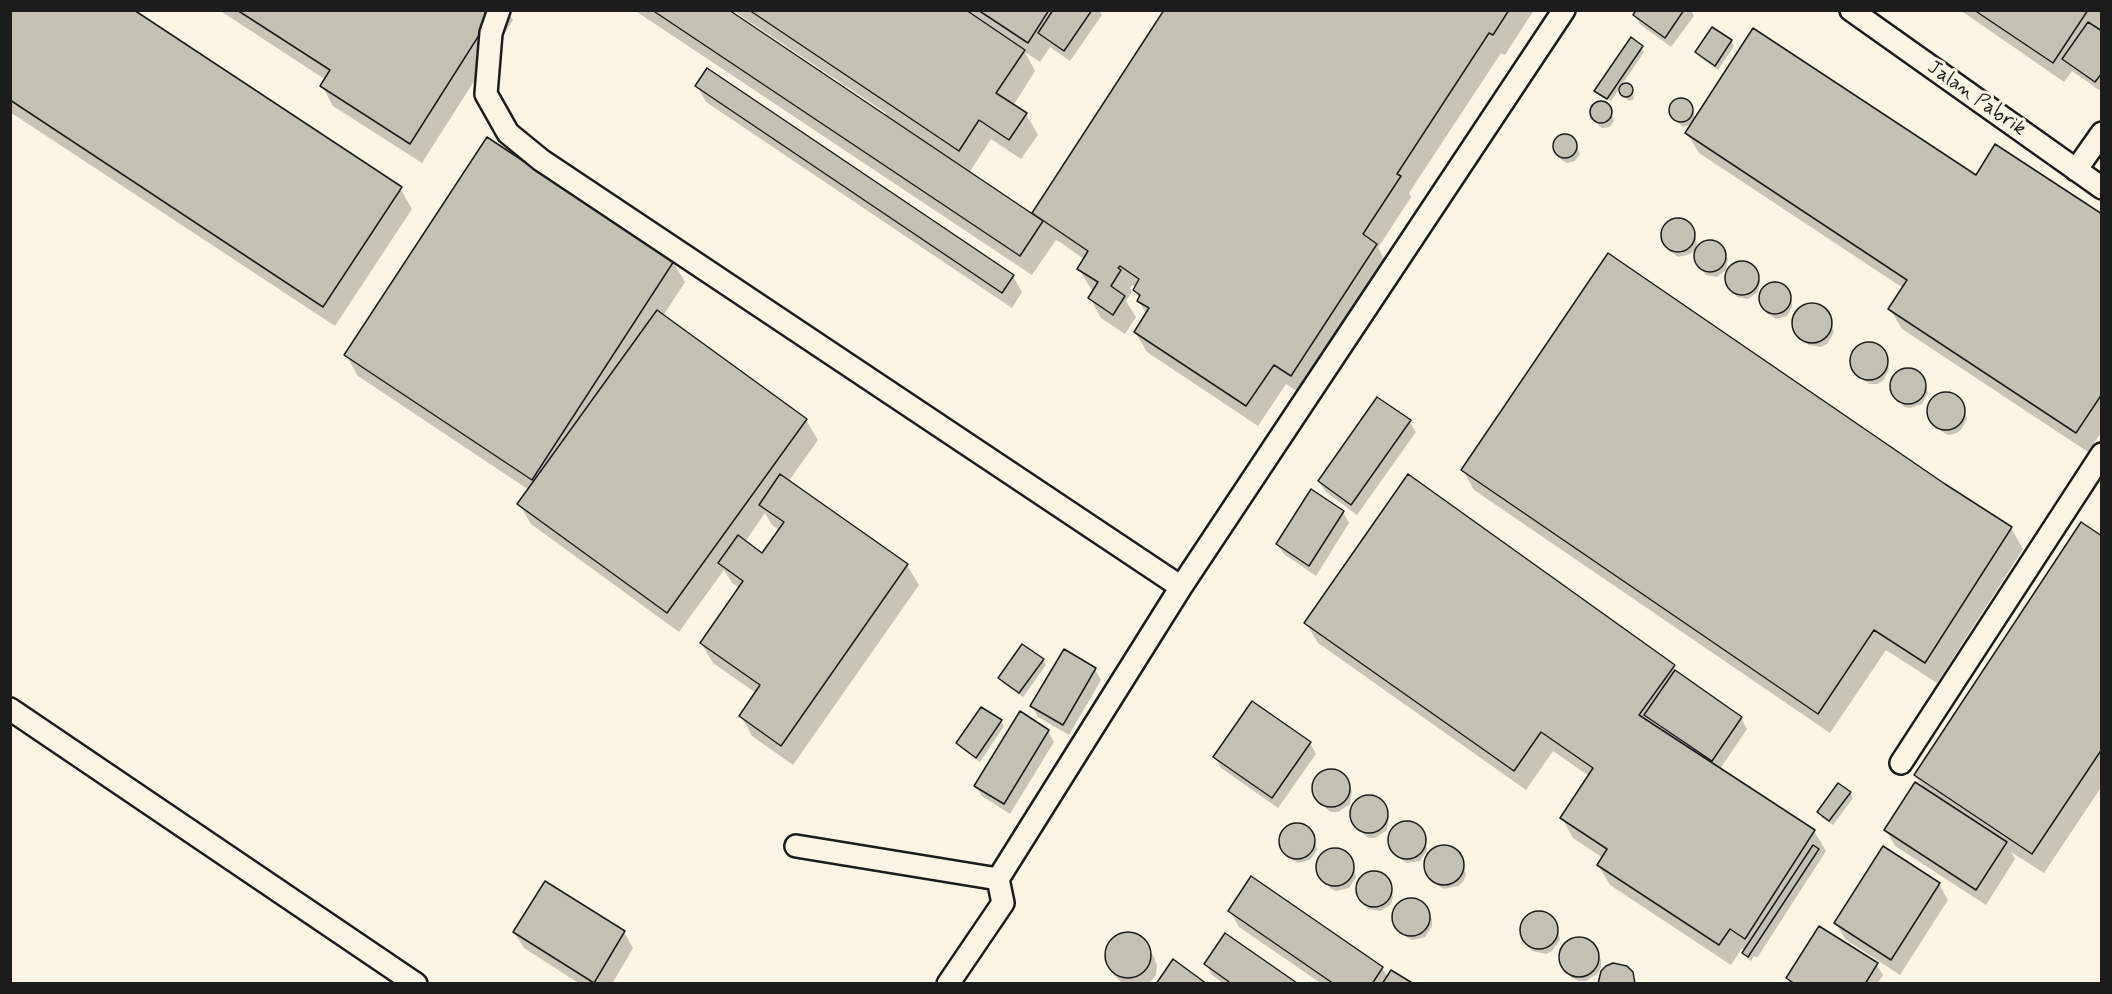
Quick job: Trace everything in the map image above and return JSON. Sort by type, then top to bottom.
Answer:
[{"type":"lane","points":[[499,10],[491,33],[486,94],[508,133],[550,167],[1181,587]]},
{"type":"lane","points":[[948,984],[1003,903],[998,879],[1181,587],[1564,10]]},
{"type":"lane","name":"Jalan Pabrik","points":[[1851,10],[2102,188]]},
{"type":"lane","points":[[2076,170],[2102,133]]},
{"type":"lane","points":[[1900,763],[2102,454]]},
{"type":"lane","points":[[10,709],[416,984]]},
{"type":"lane","points":[[796,846],[998,879]]},
{"type":"building","points":[[10,10],[134,10],[402,187],[323,307],[10,100]]},
{"type":"building","points":[[237,10],[495,10],[410,144],[320,86],[330,70]]},
{"type":"building","points":[[652,10],[729,10],[1043,221],[1020,256]]},
{"type":"building","points":[[749,10],[966,10],[1025,50],[996,93],[1027,113],[1009,140],[979,120],[959,151]]},
{"type":"building","points":[[978,10],[1049,10],[1028,43]]},
{"type":"building","points":[[1053,10],[1092,10],[1064,51],[1038,33]]},
{"type":"building","points":[[1164,10],[1509,10],[1493,35],[1489,33],[1397,174],[1401,176],[1363,234],[1377,244],[1291,376],[1274,365],[1246,406],[1134,332],[1149,308],[1137,301],[1140,295],[1133,290],[1139,279],[1120,266],[1118,268],[1121,270],[1111,286],[1125,296],[1113,315],[1088,298],[1098,282],[1077,269],[1088,251],[1032,213]]},
{"type":"building","points":[[1636,10],[1684,10],[1665,38],[1633,15]]},
{"type":"building","points":[[1974,10],[2088,10],[2053,63]]},
{"type":"building","points":[[2088,22],[2102,31],[2102,73],[2095,82],[2062,59]]},
{"type":"building","points":[[1712,27],[1732,40],[1715,66],[1695,52]]},
{"type":"building","points":[[1753,28],[1976,175],[1995,144],[2102,214],[2102,394],[2076,433],[1888,309],[1907,280],[1685,133]]},
{"type":"building","points":[[1631,37],[1643,46],[1607,99],[1594,91]]},
{"type":"building","points":[[707,68],[1014,275],[1002,293],[695,86]]},
{"type":"building","points":[[1626,83],[1631,85],[1633,90],[1631,95],[1626,97],[1621,95],[1619,90],[1621,85]]},
{"type":"building","points":[[1681,98],[1689,102],[1693,110],[1689,118],[1681,122],[1673,118],[1669,110],[1673,102]]},
{"type":"building","points":[[1601,101],[1609,104],[1612,112],[1609,120],[1601,123],[1593,120],[1590,112],[1593,104]]},
{"type":"building","points":[[1565,134],[1574,137],[1577,146],[1574,155],[1565,158],[1556,155],[1553,146],[1556,137]]},
{"type":"building","points":[[487,137],[674,261],[532,480],[344,355]]},
{"type":"building","points":[[1678,218],[1690,223],[1695,235],[1690,247],[1678,252],[1666,247],[1661,235],[1666,223]]},
{"type":"building","points":[[1710,240],[1721,245],[1726,256],[1721,267],[1710,272],[1699,267],[1694,256],[1699,245]]},
{"type":"building","points":[[1608,253],[1945,484],[2012,527],[1925,663],[1874,630],[1818,714],[1461,470]]},
{"type":"building","points":[[1742,261],[1754,266],[1759,278],[1754,290],[1742,295],[1730,290],[1725,278],[1730,266]]},
{"type":"building","points":[[1775,282],[1786,287],[1791,298],[1786,309],[1775,314],[1764,309],[1759,298],[1764,287]]},
{"type":"building","points":[[1812,303],[1826,309],[1832,323],[1826,337],[1812,343],[1798,337],[1792,323],[1798,309]]},
{"type":"building","points":[[657,310],[807,419],[667,613],[517,504]]},
{"type":"building","points":[[1869,342],[1882,348],[1888,361],[1882,374],[1869,380],[1856,374],[1850,361],[1856,348]]},
{"type":"building","points":[[1908,368],[1921,373],[1926,386],[1921,399],[1908,404],[1895,399],[1890,386],[1895,373]]},
{"type":"building","points":[[1946,392],[1959,398],[1965,411],[1959,424],[1946,430],[1933,424],[1927,411],[1933,398]]},
{"type":"building","points":[[1377,397],[1411,420],[1351,505],[1318,481]]},
{"type":"building","points":[[780,474],[908,564],[781,746],[739,716],[760,685],[700,643],[743,581],[718,563],[738,535],[762,553],[784,522],[759,505]]},
{"type":"building","points":[[1408,474],[1675,665],[1639,715],[1815,830],[1745,939],[1730,929],[1719,945],[1597,865],[1607,849],[1560,818],[1593,768],[1541,732],[1514,771],[1304,623]]},
{"type":"building","points":[[1311,489],[1344,511],[1309,566],[1276,544]]},
{"type":"building","points":[[2081,522],[2102,536],[2102,749],[2032,854],[1914,775]]},
{"type":"building","points":[[1022,644],[1044,659],[1019,693],[998,678]]},
{"type":"building","points":[[1064,649],[1096,668],[1063,725],[1030,706]]},
{"type":"building","points":[[1675,670],[1742,717],[1712,761],[1644,715]]},
{"type":"building","points":[[1252,701],[1311,742],[1272,798],[1213,757]]},
{"type":"building","points":[[981,707],[1002,720],[976,758],[956,743]]},
{"type":"building","points":[[1020,711],[1049,730],[1004,804],[974,786]]},
{"type":"building","points":[[1331,769],[1338,770],[1344,775],[1349,781],[1349,795],[1344,801],[1338,806],[1331,807],[1324,806],[1318,801],[1313,795],[1312,788],[1313,781],[1318,775],[1324,770]]},
{"type":"building","points":[[1915,782],[2007,842],[1976,890],[1884,830]]},
{"type":"building","points":[[1838,783],[1851,792],[1829,821],[1817,812]]},
{"type":"building","points":[[1369,795],[1382,801],[1388,814],[1382,827],[1369,833],[1356,827],[1350,814],[1356,801]]},
{"type":"building","points":[[1407,821],[1420,827],[1426,840],[1420,853],[1407,859],[1394,853],[1388,840],[1394,827]]},
{"type":"building","points":[[1297,823],[1310,828],[1315,841],[1310,854],[1297,859],[1284,854],[1279,841],[1284,828]]},
{"type":"building","points":[[1444,845],[1458,851],[1464,865],[1458,879],[1444,885],[1430,879],[1424,865],[1430,851]]},
{"type":"building","points":[[1813,845],[1819,849],[1748,957],[1742,953]]},
{"type":"building","points":[[1883,846],[1940,883],[1891,960],[1834,923]]},
{"type":"building","points":[[1335,848],[1348,854],[1354,867],[1348,880],[1335,886],[1322,880],[1316,867],[1322,854]]},
{"type":"building","points":[[1374,871],[1387,876],[1392,889],[1387,902],[1374,907],[1361,902],[1356,889],[1361,876]]},
{"type":"building","points":[[1251,876],[1383,967],[1372,984],[1334,984],[1228,911]]},
{"type":"building","points":[[545,881],[625,931],[594,983],[513,932]]},
{"type":"building","points":[[1411,898],[1418,899],[1424,904],[1429,910],[1429,924],[1424,930],[1418,935],[1411,936],[1404,935],[1398,930],[1393,924],[1392,917],[1393,910],[1398,904],[1404,899]]},
{"type":"building","points":[[1539,911],[1546,912],[1552,917],[1557,923],[1557,937],[1552,943],[1546,948],[1539,949],[1532,948],[1526,943],[1521,937],[1520,930],[1521,923],[1526,917],[1532,912]]},
{"type":"building","points":[[1819,926],[1878,963],[1865,984],[1795,984],[1786,978]]},
{"type":"building","points":[[1128,932],[1144,939],[1151,955],[1144,971],[1128,978],[1112,971],[1105,955],[1112,939]]},
{"type":"building","points":[[1225,933],[1297,984],[1232,984],[1204,964]]},
{"type":"building","points":[[1579,937],[1593,943],[1599,957],[1593,971],[1579,977],[1565,971],[1559,957],[1565,943]]},
{"type":"building","points":[[1173,959],[1207,984],[1156,984]]},
{"type":"building","points":[[1613,963],[1627,966],[1633,972],[1635,984],[1598,984],[1601,971]]},
{"type":"building","points":[[1391,970],[1414,984],[1382,984]]}]
